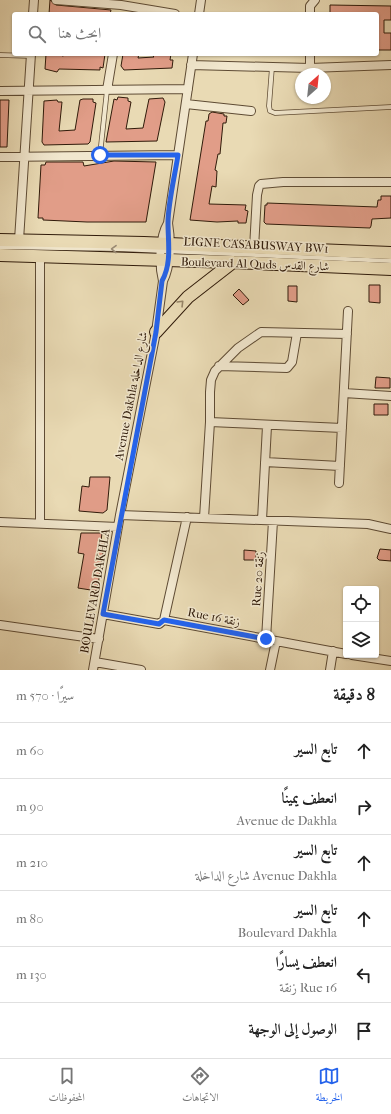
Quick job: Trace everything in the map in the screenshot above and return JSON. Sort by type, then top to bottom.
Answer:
[{"type":"main road","name":"Boulevard Al Quds شارع القدس","points":[[0,240],[19,240],[165,253],[233,262],[391,269]]},
{"type":"main road","name":"Boulevard Al Quds شارع القدس","points":[[0,255],[40,256],[165,253],[254,248],[391,253]]},
{"type":"main road","points":[[156,332],[188,297],[233,262]]},
{"type":"street","points":[[33,12],[34,0]]},
{"type":"street","points":[[56,0],[122,3],[165,12]]},
{"type":"street","points":[[198,12],[201,0]]},
{"type":"street","points":[[310,12],[310,6],[315,0]]},
{"type":"street","points":[[19,240],[31,56]]},
{"type":"street","points":[[107,90],[113,56]]},
{"type":"street","name":"Avenue Dakhla شارع الداخلة","points":[[120,515],[156,332],[165,253],[165,228],[168,223],[193,56]]},
{"type":"street","points":[[310,56],[310,68]]},
{"type":"street","points":[[191,65],[310,68],[391,65]]},
{"type":"street","points":[[0,91],[188,89]]},
{"type":"street","points":[[186,104],[251,111]]},
{"type":"street","points":[[0,157],[178,155]]},
{"type":"street","points":[[254,248],[257,195],[261,184],[283,182],[391,182]]},
{"type":"street","points":[[40,256],[40,523]]},
{"type":"street","points":[[339,483],[348,311]]},
{"type":"street","points":[[204,518],[211,380],[219,366],[244,343],[261,332],[347,334]]},
{"type":"street","points":[[219,366],[287,368],[292,362],[297,333]]},
{"type":"street","points":[[344,393],[391,396]]},
{"type":"street","points":[[210,422],[267,426],[342,428]]},
{"type":"street","points":[[262,520],[267,426]]},
{"type":"street","points":[[265,462],[340,466]]},
{"type":"street","points":[[120,515],[368,524],[391,529]]},
{"type":"street","name":"BOULEVARD DAKHLA","points":[[94,666],[120,515]]},
{"type":"street","points":[[164,620],[186,517]]},
{"type":"street","name":"Rue 20 زنقة","points":[[266,639],[273,520]]},
{"type":"street","points":[[0,522],[118,527]]},
{"type":"street","name":"Rue 16 زنقة","points":[[103,614],[159,624],[164,620],[343,653]]},
{"type":"street","points":[[0,625],[99,640]]},
{"type":"street","points":[[270,670],[276,641]]},
{"type":"street","points":[[330,670],[333,651]]},
{"type":"street","points":[[372,658],[391,661]]},
{"type":"street","points":[[94,666],[141,670]]},
{"type":"lane","points":[[0,55],[12,55]]},
{"type":"lane","points":[[272,67],[269,106],[270,111],[275,113],[391,107]]},
{"type":"lane","points":[[100,155],[107,90]]},
{"type":"lane","name":"LIGNE CASABUSWAY BW1","points":[[0,247],[391,261]]},
{"type":"lane","name":"LIGNE CASABUSWAY BW1","points":[[0,252],[143,255],[165,253],[391,264]]},
{"type":"building","points":[[50,0],[56,5],[111,10],[110,12],[49,12]]},
{"type":"building","points":[[330,5],[391,6],[391,20],[384,20],[384,33],[391,33],[391,50],[379,50],[379,12],[330,12]]},
{"type":"building","points":[[46,56],[105,56],[103,68],[100,67],[100,70],[59,69],[57,72],[45,69]]},
{"type":"building","points":[[123,56],[138,56],[138,58],[171,56],[170,60],[173,60],[172,68],[124,70],[121,66]]},
{"type":"building","points":[[118,97],[128,98],[128,101],[131,102],[126,129],[143,128],[149,99],[163,98],[165,102],[157,141],[106,142],[114,99],[117,100]]},
{"type":"building","points":[[93,99],[93,102],[96,103],[90,142],[88,144],[44,145],[42,142],[44,101],[57,100],[58,102],[62,102],[59,131],[75,130],[80,100]]},
{"type":"building","points":[[0,100],[9,100],[7,147],[0,147]]},
{"type":"building","points":[[212,112],[227,116],[226,123],[223,123],[220,154],[218,154],[215,170],[217,171],[216,187],[212,186],[209,204],[246,205],[245,210],[248,211],[246,223],[238,223],[238,221],[217,222],[190,220],[206,121],[208,121],[209,114]]},
{"type":"building","points":[[114,161],[156,162],[146,222],[87,222],[43,220],[43,218],[38,218],[41,165],[45,165],[46,162],[83,162],[84,166]]},
{"type":"building","points":[[381,196],[391,196],[391,218],[372,219],[370,228],[266,224],[264,222],[265,205],[267,205],[267,203],[377,207],[378,200],[381,200]]},
{"type":"building","points":[[369,285],[380,285],[380,303],[369,302]]},
{"type":"building","points":[[288,286],[297,286],[297,302],[288,301]]},
{"type":"building","points":[[239,289],[249,300],[243,305],[233,295]]},
{"type":"building","points":[[376,377],[390,378],[390,388],[375,388]]},
{"type":"building","points":[[374,404],[388,404],[388,415],[374,415]]},
{"type":"building","points":[[90,477],[110,477],[107,510],[103,513],[79,511],[82,486],[89,487]]},
{"type":"building","points":[[81,533],[102,533],[101,541],[105,541],[97,591],[78,588],[84,554],[78,553]]},
{"type":"building","points":[[380,549],[391,550],[391,561],[379,560],[377,558]]},
{"type":"building","points":[[244,550],[256,551],[256,560],[244,560]]},
{"type":"route","points":[[100,155],[178,155],[168,223],[169,244],[166,274],[162,281],[156,332],[120,515],[103,614],[159,624],[164,620],[266,639]]}]
